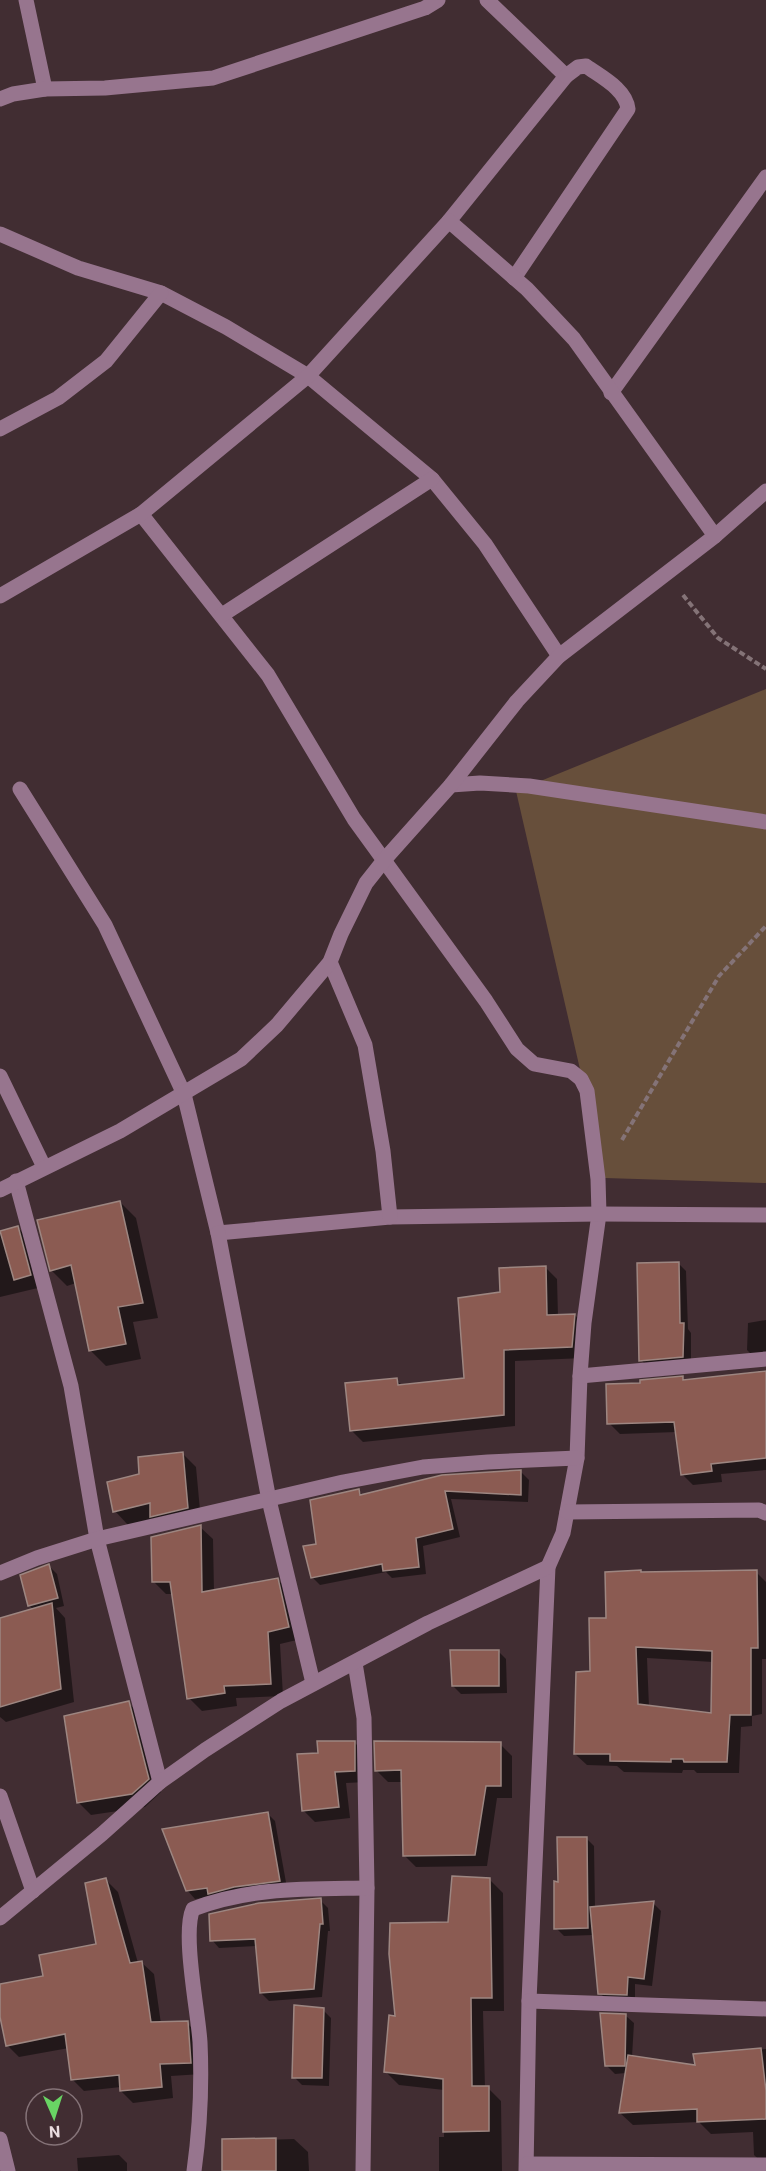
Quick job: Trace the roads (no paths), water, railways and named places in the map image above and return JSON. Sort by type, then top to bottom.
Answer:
[{"type":"street","points":[[26,0],[45,89]]},
{"type":"street","points":[[0,99],[13,94],[45,89],[105,88],[213,78],[425,8],[438,0]]},
{"type":"street","points":[[487,0],[566,76]]},
{"type":"street","points":[[0,596],[141,514],[308,376],[449,221],[566,76],[578,67],[586,66],[623,94],[627,100],[628,109],[514,278]]},
{"type":"street","points":[[611,393],[766,177]]},
{"type":"street","points":[[449,221],[527,289],[574,339],[715,536]]},
{"type":"street","points":[[0,235],[78,268],[161,293],[226,327],[308,376],[432,479],[485,544],[560,656]]},
{"type":"street","points":[[0,429],[58,398],[106,361],[161,293]]},
{"type":"street","points":[[222,615],[432,479]]},
{"type":"street","points":[[0,1190],[120,1131],[241,1059],[277,1025],[330,962],[366,883],[451,785],[517,700],[560,656],[715,536],[766,491]]},
{"type":"street","points":[[141,514],[268,675],[354,819],[486,1001],[517,1049],[534,1064],[571,1071],[581,1079],[587,1090],[598,1179],[599,1214],[584,1323],[577,1458],[563,1533],[548,1567],[529,2001],[527,2168],[766,2165]]},
{"type":"street","points":[[451,785],[480,783],[529,786],[766,822]]},
{"type":"street","points":[[20,789],[105,925],[184,1094],[218,1233],[269,1500],[313,1683]]},
{"type":"street","points":[[330,962],[365,1045],[383,1151],[390,1217]]},
{"type":"street","points":[[0,1076],[44,1167]]},
{"type":"street","points":[[16,1181],[71,1386],[97,1539],[160,1782]]},
{"type":"street","points":[[218,1233],[390,1217],[599,1214],[766,1215]]},
{"type":"street","points":[[580,1376],[766,1359]]},
{"type":"street","points":[[0,1573],[37,1558],[97,1539],[343,1482],[423,1467],[577,1458]]},
{"type":"street","points":[[567,1512],[759,1510],[766,1513]]},
{"type":"street","points":[[0,1918],[102,1834],[160,1782],[224,1737],[313,1683],[428,1623],[548,1567]]},
{"type":"street","points":[[355,1663],[364,1718],[367,1888],[363,2171]]},
{"type":"street","points":[[0,1796],[33,1891]]},
{"type":"street","points":[[194,2171],[198,2144],[200,2041],[189,1928],[193,1908],[220,1898],[251,1892],[367,1888]]},
{"type":"street","points":[[529,2001],[766,2009]]},
{"type":"street","points":[[0,2139],[8,2171]]}]
